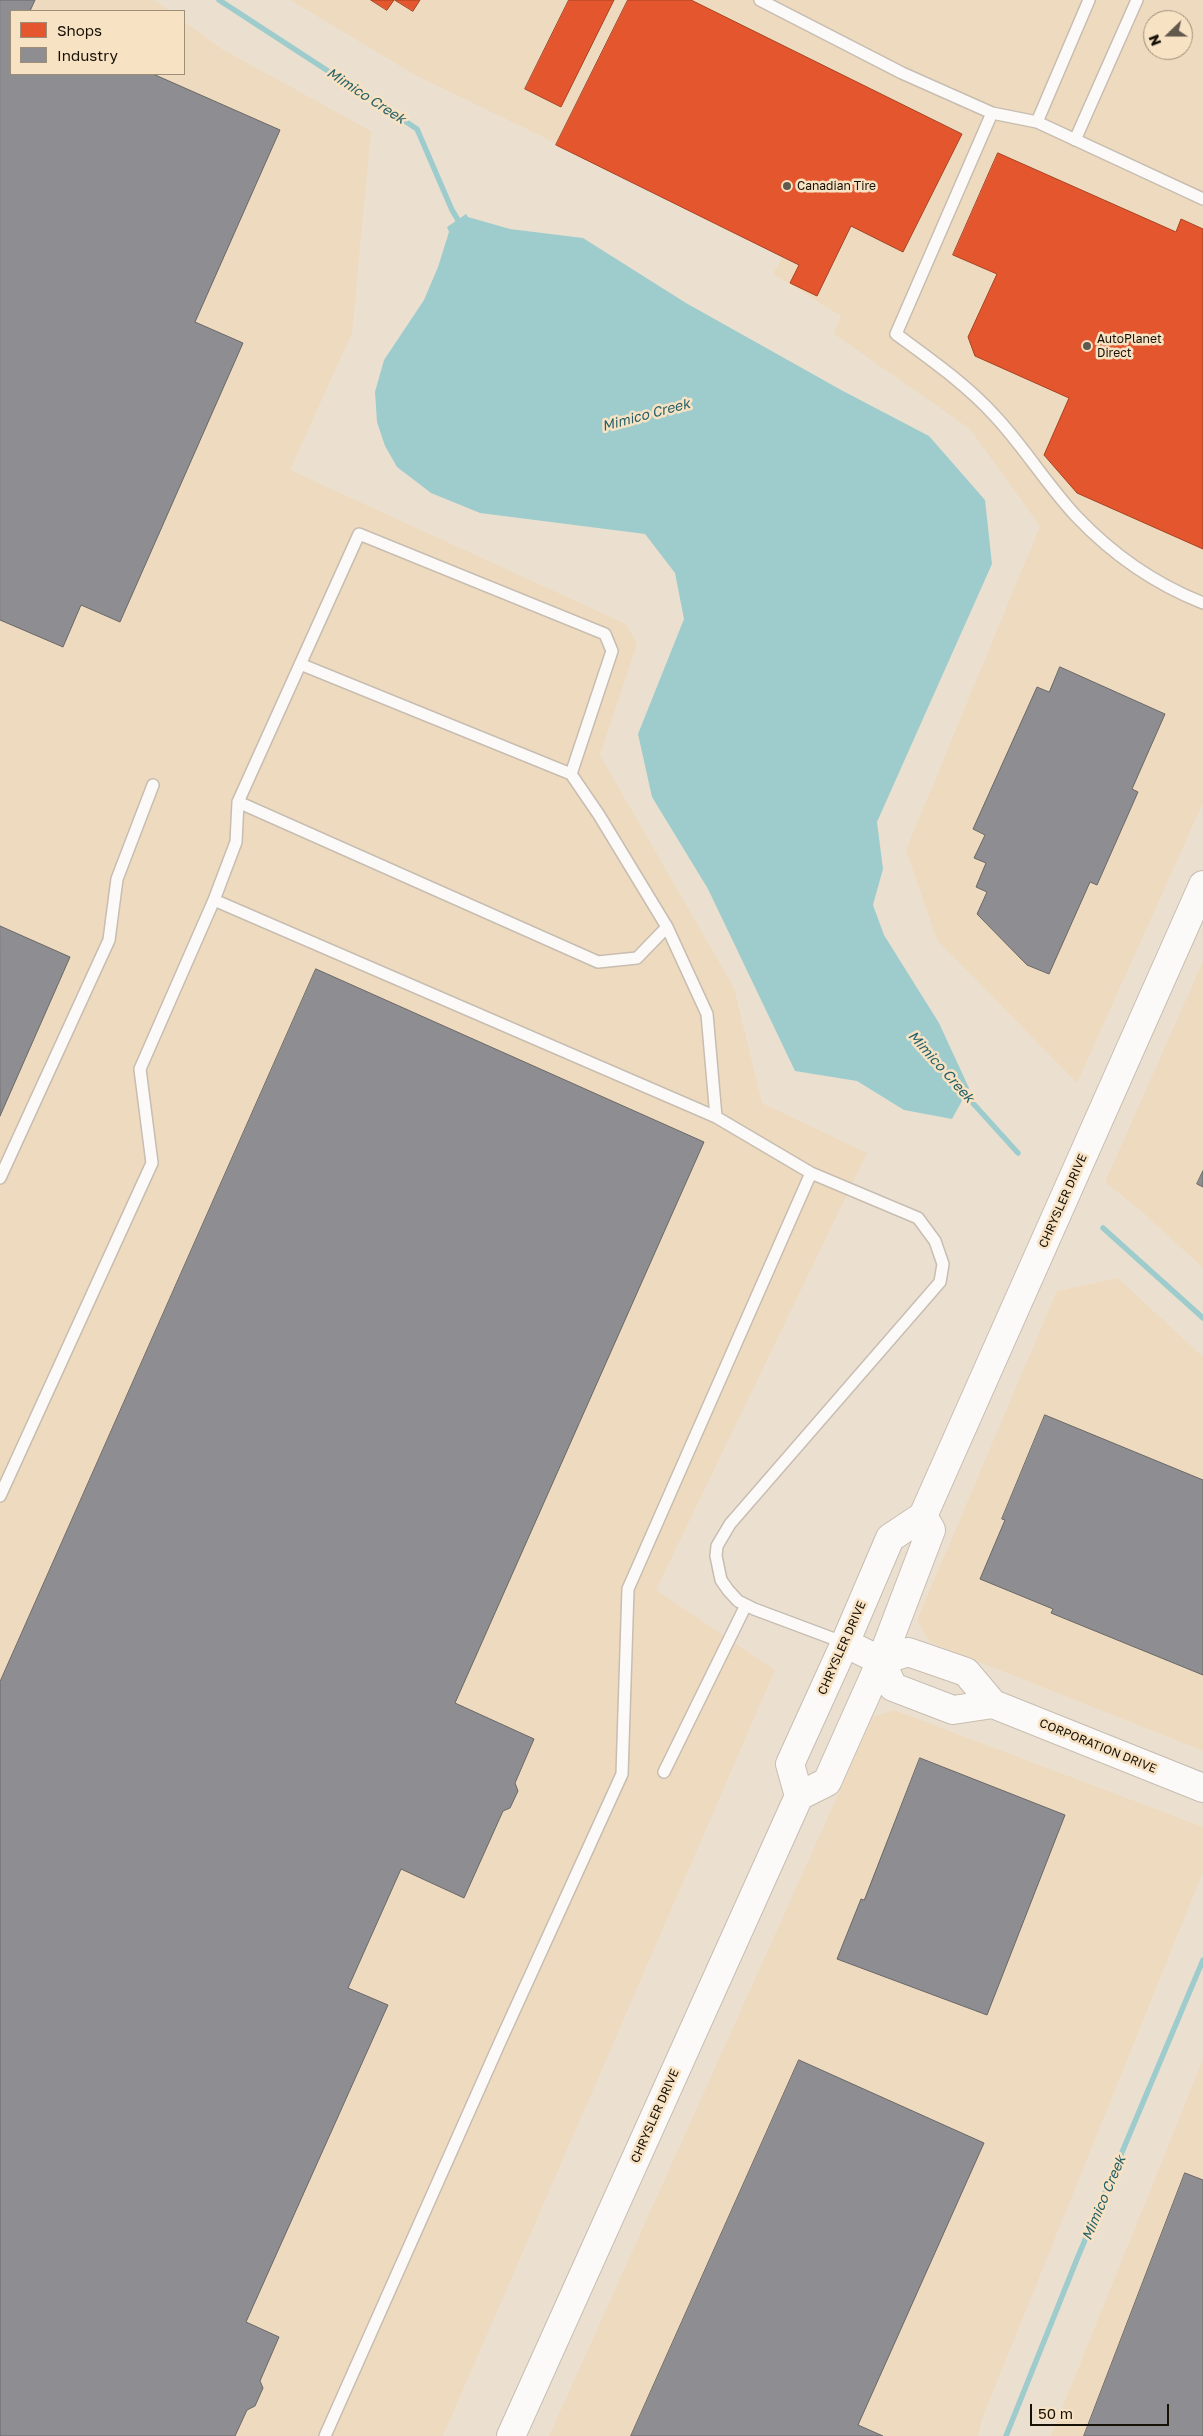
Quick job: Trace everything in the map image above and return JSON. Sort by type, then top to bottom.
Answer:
[{"type":"street","name":"CHRYSLER DRIVE","points":[[511,2436],[799,1796],[790,1764],[846,1643],[890,1538],[923,1516],[1203,885]]},
{"type":"street","points":[[799,1796],[827,1782],[881,1660],[931,1530],[923,1516]]},
{"type":"street","points":[[846,1643],[881,1660],[893,1687],[953,1710],[993,1704]]},
{"type":"street","name":"CORPORATION DRIVE","points":[[881,1660],[908,1652],[966,1672],[993,1704],[1203,1788]]},
{"type":"lane","points":[[760,0],[902,73],[992,114],[1037,122],[1203,199]]},
{"type":"lane","points":[[1037,122],[1089,0]]},
{"type":"lane","points":[[1075,140],[1137,0]]},
{"type":"lane","points":[[992,114],[896,334],[950,374],[995,415],[1075,516],[1117,555],[1186,596],[1203,603]]},
{"type":"lane","points":[[0,1496],[152,1163],[140,1069],[214,900],[236,842],[238,802],[359,534],[605,634],[612,651],[571,774]]},
{"type":"lane","points":[[300,664],[571,774],[599,815],[667,927],[707,1014],[716,1116]]},
{"type":"lane","points":[[0,1178],[109,940],[117,879],[153,785]]},
{"type":"lane","points":[[238,802],[598,962],[637,958],[667,927]]},
{"type":"lane","points":[[214,900],[716,1116],[811,1173],[918,1218],[935,1241],[943,1264],[940,1282],[722,1535],[716,1556],[721,1580],[738,1601],[846,1643]]},
{"type":"lane","points":[[325,2436],[500,2042],[622,1774],[628,1589],[811,1173]]},
{"type":"lane","points":[[664,1772],[746,1605]]},
{"type":"shaded area","points":[[0,0],[154,0],[169,10],[10,10],[10,75],[185,75],[185,22],[222,49],[371,131],[352,333],[290,470],[626,624],[637,644],[600,755],[734,988],[762,1103],[867,1153],[656,1590],[775,1670],[443,2436],[0,2436]]},
{"type":"shaded area","points":[[290,0],[1203,0],[1203,803],[1077,1083],[937,940],[906,850],[1040,526],[970,429],[834,334],[841,316],[773,274],[784,254],[415,75]]},
{"type":"shaded area","points":[[1203,961],[1203,1268],[1140,1210],[1105,1182]]},
{"type":"shaded area","points":[[1118,1278],[1203,1357],[1203,1751],[929,1642],[917,1620],[1057,1291]]},
{"type":"shaded area","points":[[894,1710],[1203,1827],[1203,1872],[982,2419],[978,2436],[549,2436],[873,1717]]},
{"type":"shaded area","points":[[1203,2059],[1203,2436],[1051,2436]]},
{"type":"water","points":[[466,214],[468,217],[510,229],[583,238],[686,303],[843,391],[929,436],[985,500],[992,564],[877,822],[883,869],[873,905],[884,935],[939,1023],[969,1088],[952,1119],[904,1110],[857,1081],[795,1071],[708,889],[652,797],[638,734],[684,619],[675,573],[645,534],[480,513],[431,493],[397,467],[385,446],[377,422],[375,392],[384,360],[424,300],[438,267],[449,232],[447,227]]},
{"type":"building: Shops","points":[[371,0],[394,0],[387,10]]},
{"type":"building: Shops","points":[[395,0],[420,0],[413,11]]},
{"type":"building: Shops","points":[[569,0],[614,0],[561,107],[525,89]]},
{"type":"building: Shops","name":"Canadian Tire","points":[[628,0],[691,0],[962,134],[903,252],[851,226],[817,296],[790,283],[799,265],[556,145]]},
{"type":"building: Shops","name":"AutoPlanet Direct","points":[[998,153],[1176,232],[1181,219],[1203,229],[1203,549],[1077,493],[1044,455],[1069,398],[975,356],[968,337],[997,274],[953,255]]},
{"type":"building: Industry","points":[[0,0],[35,0],[30,10],[10,10],[10,75],[155,75],[280,130],[195,322],[243,343],[120,622],[81,605],[63,647],[0,620]]},
{"type":"building: Industry","points":[[1060,667],[1165,714],[1132,789],[1138,792],[1097,885],[1090,882],[1049,974],[1027,965],[977,914],[987,892],[976,887],[986,863],[974,858],[985,835],[973,829],[1037,687],[1049,692]]},
{"type":"building: Industry","points":[[0,926],[70,957],[0,1116]]},
{"type":"building: Industry","points":[[316,969],[704,1142],[455,1703],[534,1739],[515,1783],[518,1791],[510,1808],[503,1811],[464,1898],[401,1869],[348,1988],[388,2005],[246,2322],[279,2337],[260,2381],[263,2388],[255,2406],[247,2410],[235,2436],[0,2436],[0,1682]]},
{"type":"building: Industry","points":[[1203,1171],[1203,1187],[1197,1184]]},
{"type":"building: Industry","points":[[1045,1415],[1203,1480],[1203,1675],[1051,1613],[1053,1609],[980,1579],[1005,1520],[1002,1519]]},
{"type":"building: Industry","points":[[920,1758],[1065,1815],[987,2015],[837,1959],[861,1899],[864,1900]]},
{"type":"building: Industry","points":[[799,2060],[984,2143],[858,2425],[883,2436],[631,2436]]},
{"type":"building: Industry","points":[[1185,2173],[1203,2180],[1203,2436],[1084,2436]]},
{"type":"waterway","name":"Mimico Creek","points":[[219,0],[417,129],[452,210],[461,225]]},
{"type":"waterway","name":"Mimico Creek","points":[[961,1090],[1018,1153]]},
{"type":"waterway","name":"Mimico Creek","points":[[1103,1228],[1203,1318]]},
{"type":"waterway","name":"Mimico Creek","points":[[1006,2436],[1077,2259],[1203,1960]]},
{"type":"place","name":"Canadian Tire","points":[[787,186]]},
{"type":"place","name":"AutoPlanet Direct","points":[[1087,346]]}]
